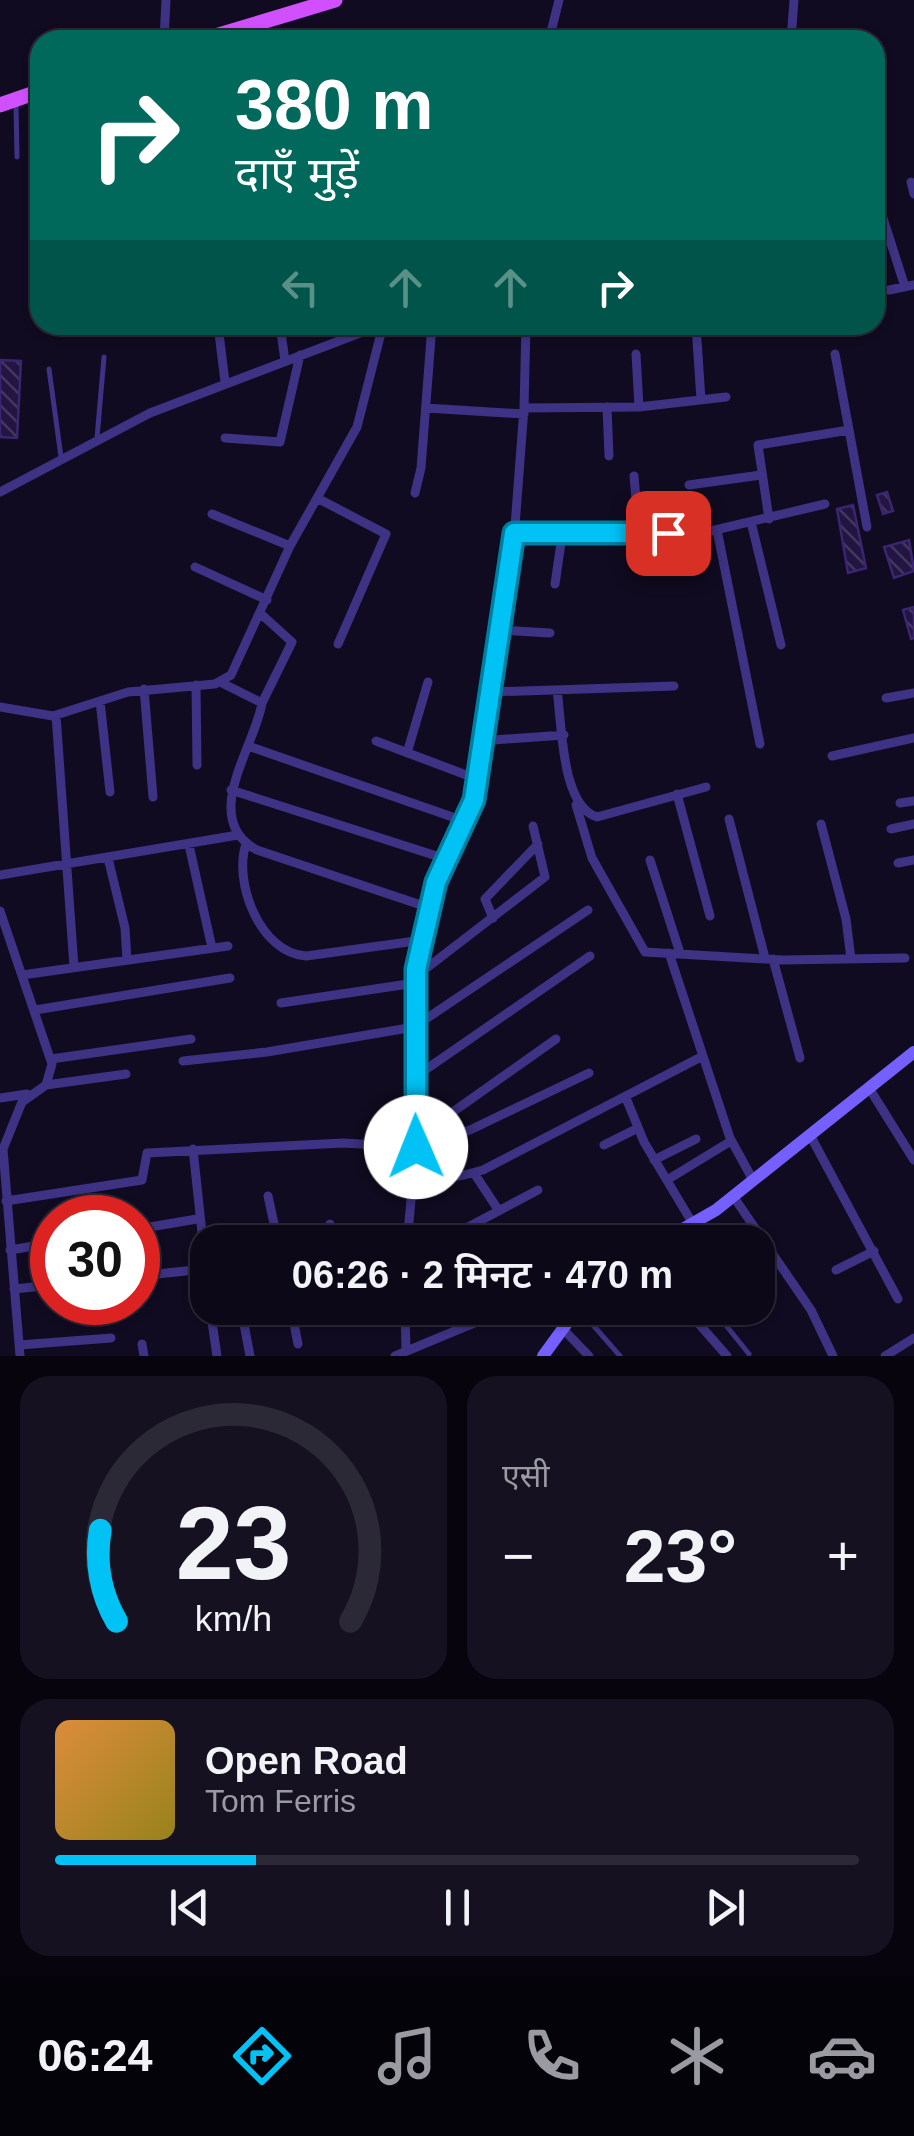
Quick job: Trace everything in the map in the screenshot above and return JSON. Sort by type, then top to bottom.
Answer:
[{"type":"main road","points":[[235,30],[333,0]]},
{"type":"street","points":[[164,30],[166,0]]},
{"type":"street","points":[[552,30],[559,0]]},
{"type":"street","points":[[792,30],[794,0]]},
{"type":"street","points":[[911,182],[914,194]]},
{"type":"street","points":[[885,220],[910,286],[890,290]]},
{"type":"street","points":[[219,335],[225,382]]},
{"type":"street","points":[[281,335],[284,360]]},
{"type":"street","points":[[0,492],[97,439],[225,382],[355,335]]},
{"type":"street","points":[[0,707],[56,715],[144,689],[220,682],[239,663],[290,546],[357,427],[380,335]]},
{"type":"street","points":[[415,492],[431,335]]},
{"type":"street","points":[[408,1225],[416,1142],[415,980],[430,908],[477,779],[514,533],[526,335]]},
{"type":"street","points":[[697,335],[701,400]]},
{"type":"street","points":[[636,354],[639,407]]},
{"type":"street","points":[[835,354],[867,526]]},
{"type":"street","points":[[225,438],[280,442],[300,355]]},
{"type":"street","points":[[426,408],[524,411],[639,407],[726,397]]},
{"type":"street","points":[[607,407],[609,456]]},
{"type":"street","points":[[768,518],[760,442],[849,430]]},
{"type":"street","points":[[690,485],[762,475]]},
{"type":"street","points":[[634,476],[639,534]]},
{"type":"street","points":[[317,498],[386,534],[338,644]]},
{"type":"street","points":[[514,533],[562,536],[717,530],[825,504]]},
{"type":"street","points":[[212,514],[290,546]]},
{"type":"street","points":[[751,522],[781,645]]},
{"type":"street","points":[[717,530],[760,744]]},
{"type":"street","points":[[555,584],[562,536]]},
{"type":"street","points":[[195,567],[267,600]]},
{"type":"street","points":[[260,614],[292,642],[262,703],[232,790],[238,834],[246,844],[430,908]]},
{"type":"street","points":[[500,630],[550,633]]},
{"type":"street","points":[[220,682],[262,703]]},
{"type":"street","points":[[407,753],[428,682]]},
{"type":"street","points":[[196,686],[197,765]]},
{"type":"street","points":[[489,692],[674,686]]},
{"type":"street","points":[[144,689],[153,798]]},
{"type":"street","points":[[557,690],[576,805],[592,858],[637,945],[645,952],[769,959],[906,958]]},
{"type":"street","points":[[886,698],[914,692]]},
{"type":"street","points":[[100,701],[110,792]]},
{"type":"street","points":[[56,715],[74,968]]},
{"type":"street","points":[[480,741],[564,735]]},
{"type":"street","points":[[832,756],[914,738]]},
{"type":"street","points":[[376,741],[477,779]]},
{"type":"street","points":[[248,746],[464,821]]},
{"type":"street","points":[[576,805],[597,817],[706,787]]},
{"type":"street","points":[[232,790],[446,859]]},
{"type":"street","points":[[678,794],[710,916]]},
{"type":"street","points":[[900,803],[914,801]]},
{"type":"street","points":[[729,819],[800,1058]]},
{"type":"street","points":[[821,824],[846,919],[851,959]]},
{"type":"street","points":[[891,829],[914,824]]},
{"type":"street","points":[[281,1003],[415,980],[544,877],[532,826]]},
{"type":"street","points":[[0,875],[238,834]]},
{"type":"street","points":[[189,844],[212,948]]},
{"type":"street","points":[[246,844],[240,872],[261,926],[291,952],[306,956],[423,940]]},
{"type":"street","points":[[493,918],[485,899],[538,844]]},
{"type":"street","points":[[108,858],[125,928],[127,960]]},
{"type":"street","points":[[650,860],[701,1056],[732,1140],[753,1180]]},
{"type":"street","points":[[898,863],[914,860]]},
{"type":"street","points":[[183,1061],[267,1052],[414,1027],[588,910]]},
{"type":"street","points":[[0,911],[50,1059],[51,1077],[46,1085]]},
{"type":"street","points":[[22,974],[228,946]]},
{"type":"street","points":[[415,1077],[590,956]]},
{"type":"street","points":[[35,1010],[230,978]]},
{"type":"street","points":[[416,1142],[556,1039]]},
{"type":"street","points":[[50,1059],[191,1040]]},
{"type":"street","points":[[626,1098],[654,1160],[692,1224],[914,1052]]},
{"type":"street","points":[[414,1178],[474,1174],[701,1056]]},
{"type":"street","points":[[6,1201],[142,1180],[144,1154],[416,1142],[470,1130],[589,1073]]},
{"type":"street","points":[[0,1098],[30,1094],[46,1085],[126,1074]]},
{"type":"street","points":[[869,1088],[914,1160]]},
{"type":"street","points":[[30,1094],[2,1144],[10,1250],[6,1269],[14,1289],[19,1350],[111,1338]]},
{"type":"street","points":[[604,1145],[638,1128]]},
{"type":"street","points":[[810,1135],[898,1299]]},
{"type":"street","points":[[654,1160],[696,1139]]},
{"type":"street","points":[[666,1180],[732,1140]]},
{"type":"street","points":[[193,1149],[198,1225]]},
{"type":"street","points":[[474,1174],[499,1211]]},
{"type":"street","points":[[472,1225],[538,1190]]},
{"type":"street","points":[[268,1196],[274,1225]]},
{"type":"street","points":[[733,1196],[810,1310],[833,1356]]},
{"type":"street","points":[[160,1225],[197,1219]]},
{"type":"street","points":[[10,1250],[30,1247]]},
{"type":"street","points":[[836,1270],[874,1251]]},
{"type":"street","points":[[160,1274],[190,1271]]},
{"type":"street","points":[[14,1289],[30,1287]]},
{"type":"street","points":[[212,1325],[217,1356]]},
{"type":"street","points":[[244,1325],[250,1356]]},
{"type":"street","points":[[295,1325],[298,1344]]},
{"type":"street","points":[[405,1325],[406,1351]]},
{"type":"street","points":[[395,1356],[469,1325]]},
{"type":"street","points":[[543,1356],[565,1325]]},
{"type":"street","points":[[700,1325],[727,1356]]},
{"type":"street","points":[[562,1329],[589,1356]]},
{"type":"street","points":[[886,1356],[914,1338]]},
{"type":"street","points":[[142,1344],[144,1356]]},
{"type":"lane","points":[[8,102],[17,157]]},
{"type":"lane","points":[[97,439],[104,356]]},
{"type":"lane","points":[[49,369],[61,457]]},
{"type":"lane","points":[[593,1325],[620,1356]]},
{"type":"lane","points":[[726,1325],[749,1354]]},
{"type":"building","points":[[0,360],[21,361],[17,438],[0,437]]},
{"type":"building","points":[[887,492],[893,511],[883,514],[877,495]]},
{"type":"building","points":[[853,505],[866,568],[848,573],[837,509]]},
{"type":"building","points":[[909,540],[914,571],[894,578],[884,547]]},
{"type":"building","points":[[914,607],[914,638],[911,639],[903,610]]},
{"type":"route","points":[[416,1147],[416,969],[436,882],[474,800],[514,533],[668,533]]}]
